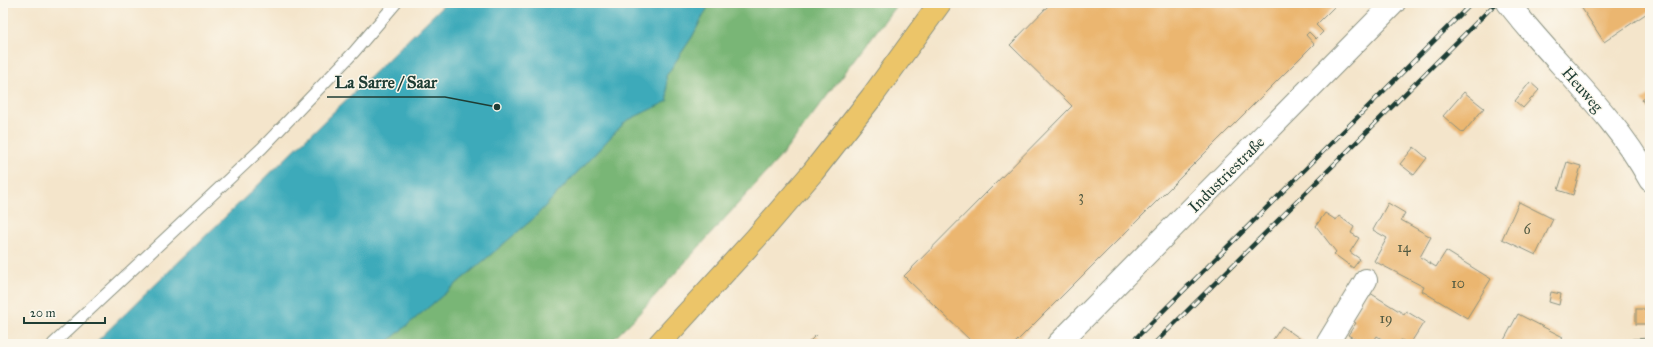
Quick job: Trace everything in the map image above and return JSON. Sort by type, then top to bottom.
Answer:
[{"type":"main road","points":[[659,344],[756,238],[813,172],[871,98],[940,3]]},
{"type":"street","name":"Industriestraße","points":[[1058,344],[1394,3]]},
{"type":"street","name":"Heuweg","points":[[1508,3],[1592,98],[1622,136],[1650,180]]},
{"type":"street","points":[[1327,344],[1366,280]]},
{"type":"lane","points":[[53,344],[262,148],[354,52],[396,3]]},
{"type":"green space","points":[[710,3],[898,3],[782,155],[633,320],[609,344],[385,344],[533,219],[626,121],[667,101],[666,76],[692,37]]},
{"type":"water","points":[[446,3],[710,3],[692,37],[666,76],[668,101],[626,121],[533,219],[385,344],[94,344]]},
{"type":"building","points":[[1051,3],[1338,3],[1316,25],[1323,32],[1316,39],[1309,32],[1306,35],[1314,44],[1014,344],[974,344],[904,276],[1072,106],[1010,45]]},
{"type":"building","points":[[1588,3],[1650,3],[1650,11],[1604,42],[1581,7]]},
{"type":"building","points":[[1530,82],[1539,90],[1523,108],[1515,101]]},
{"type":"building","points":[[1464,92],[1484,108],[1463,133],[1443,116]]},
{"type":"building","points":[[1650,94],[1650,112],[1642,100]]},
{"type":"building","points":[[1414,147],[1427,158],[1414,175],[1400,164]]},
{"type":"building","points":[[1567,162],[1581,166],[1573,195],[1558,190]]},
{"type":"building","points":[[1519,202],[1553,219],[1536,255],[1502,239]]},
{"type":"building","points":[[1388,203],[1405,213],[1401,220],[1431,237],[1420,257],[1436,267],[1446,251],[1491,279],[1467,318],[1422,291],[1424,287],[1374,261],[1387,238],[1373,230]]},
{"type":"building","points":[[1325,213],[1336,220],[1339,216],[1354,227],[1351,233],[1359,238],[1350,252],[1360,259],[1353,268],[1334,254],[1336,252],[1316,226]]},
{"type":"building","points":[[1551,292],[1561,294],[1559,305],[1549,302]]},
{"type":"building","points":[[1370,293],[1404,314],[1406,311],[1424,322],[1410,344],[1401,340],[1398,344],[1389,344],[1377,336],[1372,344],[1363,344],[1348,335],[1356,323],[1352,321]]},
{"type":"building","points":[[1636,309],[1650,309],[1650,324],[1636,324]]},
{"type":"building","points":[[1518,314],[1563,337],[1560,344],[1502,344]]},
{"type":"building","points":[[1282,326],[1308,344],[1270,344]]},
{"type":"building","points":[[816,335],[825,344],[807,344]]},
{"type":"building","points":[[1650,338],[1650,344],[1632,344],[1632,339]]},
{"type":"railway","points":[[1130,344],[1472,3]]},
{"type":"railway","points":[[1154,344],[1496,3]]},
{"type":"place","name":"La Sarre / Saar","points":[[497,107]]}]
